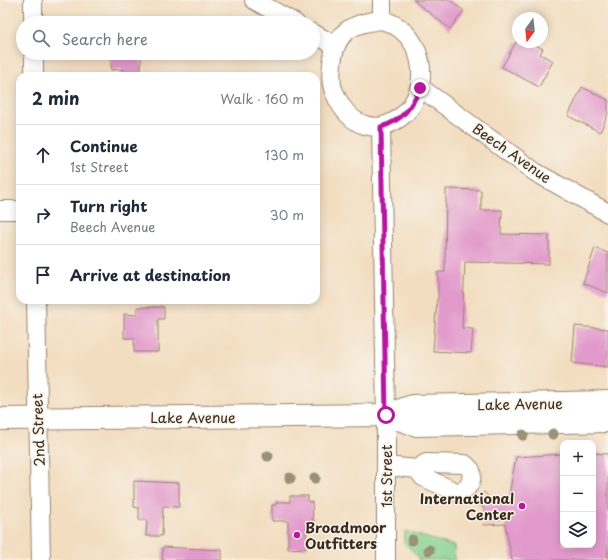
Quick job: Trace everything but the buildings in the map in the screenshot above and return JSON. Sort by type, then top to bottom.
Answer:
[{"type":"main road","name":"Lake Avenue","points":[[0,419],[386,415],[414,406],[608,402]]},
{"type":"main road","name":"Lake Avenue","points":[[386,415],[417,426],[608,421]]},
{"type":"street","points":[[33,0],[33,16]]},
{"type":"street","points":[[254,0],[283,16]]},
{"type":"street","points":[[382,0],[382,20]]},
{"type":"street","points":[[382,20],[392,22],[410,37],[421,60],[420,88],[409,109],[401,118],[392,124],[381,127],[369,127],[359,123],[348,114],[340,104],[334,92],[331,80],[334,45],[347,30],[357,24],[382,20]]},
{"type":"street","points":[[320,37],[334,45]]},
{"type":"street","points":[[34,60],[34,72]]},
{"type":"street","name":"Beech Avenue","points":[[420,88],[535,172],[608,212]]},
{"type":"street","name":"1st Street","points":[[381,127],[386,415],[386,560]]},
{"type":"street","points":[[0,210],[16,210]]},
{"type":"street","name":"2nd Street","points":[[36,304],[41,560]]},
{"type":"street","points":[[386,466],[417,469]]},
{"type":"green space","points":[[405,531],[454,546],[455,560],[418,560],[418,557],[404,543]]},
{"type":"place","name":"International Center","points":[[522,506]]},
{"type":"place","name":"Broadmoor Outfitters","points":[[297,535]]},
{"type":"route","points":[[386,415],[381,127],[392,124],[401,118],[415,100],[420,88]]}]
